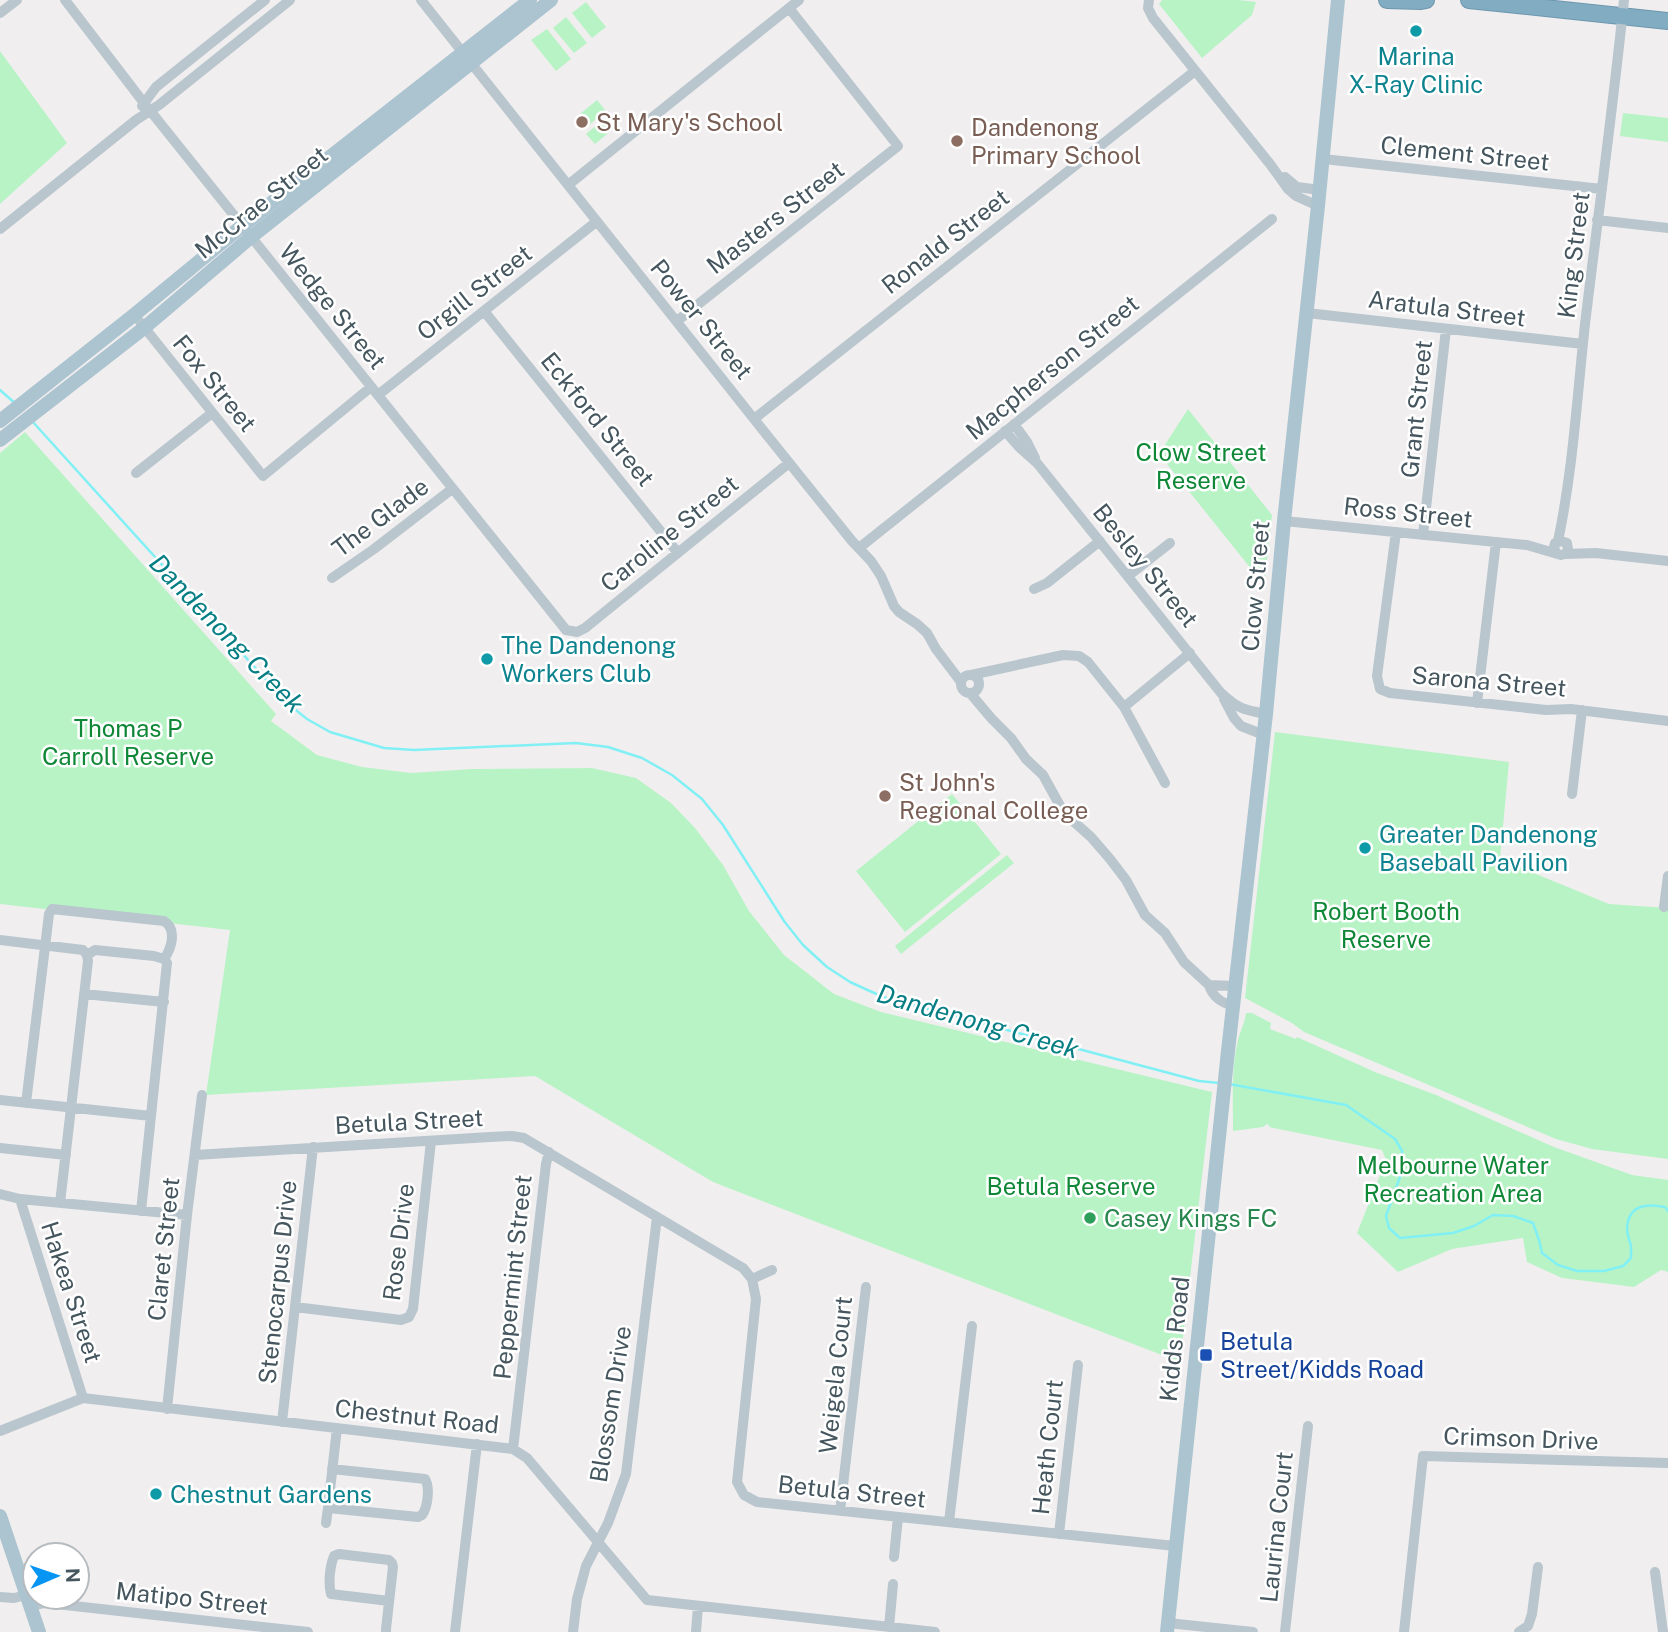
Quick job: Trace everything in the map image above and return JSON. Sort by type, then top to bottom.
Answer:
[{"type":"highway","points":[[1387,0],[1426,0]]},
{"type":"highway","points":[[1469,0],[1623,8],[1668,21]]},
{"type":"main road","name":"McCrae Street","points":[[467,58],[530,0]]},
{"type":"main road","name":"McCrae Street","points":[[0,421],[467,58],[551,0]]},
{"type":"main road","name":"Clow Street","points":[[1228,1051],[1264,735],[1338,0]]},
{"type":"main road","name":"McCrae Street","points":[[4,437],[144,328],[247,231]]},
{"type":"main road","name":"Kidds Road","points":[[1167,1627],[1228,1051]]},
{"type":"main road","points":[[0,1516],[21,1580]]},
{"type":"main road","points":[[32,1611],[39,1632]]},
{"type":"street","points":[[0,13],[17,0]]},
{"type":"street","name":"Wedge Street","points":[[65,0],[147,107],[562,626],[573,632]]},
{"type":"street","points":[[147,107],[156,87],[265,0]]},
{"type":"street","points":[[0,229],[128,126],[147,107],[290,0]]},
{"type":"street","name":"Power Street","points":[[421,0],[789,463],[877,569],[894,606],[922,628],[948,663],[971,682],[992,719],[1043,775],[1064,813],[1091,837],[1110,859],[1126,880],[1145,915],[1165,933],[1184,962],[1225,1004],[1233,1005]]},
{"type":"street","points":[[780,0],[788,9]]},
{"type":"street","points":[[568,185],[799,0]]},
{"type":"street","points":[[1149,0],[1148,8],[1151,13],[1270,164],[1296,186],[1320,190]]},
{"type":"street","name":"King Street","points":[[1562,546],[1623,8]]},
{"type":"street","name":"Masters Street","points":[[677,321],[898,146],[788,9]]},
{"type":"street","name":"Ronald Street","points":[[754,419],[1195,71]]},
{"type":"street","name":"Clement Street","points":[[1323,159],[1602,189]]},
{"type":"street","points":[[1270,164],[1291,192],[1318,206]]},
{"type":"street","name":"Macpherson Street","points":[[859,548],[1272,219]]},
{"type":"street","points":[[1597,220],[1668,228]]},
{"type":"street","name":"Orgill Street","points":[[263,476],[484,311],[596,222]]},
{"type":"street","name":"Eckford Street","points":[[484,311],[678,553]]},
{"type":"street","name":"Aratula Street","points":[[1307,313],[1583,344]]},
{"type":"street","name":"Fox Street","points":[[134,315],[263,476]]},
{"type":"street","name":"Grant Street","points":[[1423,535],[1446,329]]},
{"type":"street","points":[[136,473],[212,412]]},
{"type":"street","name":"Besley Street","points":[[1010,428],[1019,447],[1037,463],[1222,693],[1243,710],[1266,714]]},
{"type":"street","name":"Caroline Street","points":[[573,632],[584,628],[789,463]]},
{"type":"street","name":"The Glade","points":[[332,578],[374,550],[452,488]]},
{"type":"street","name":"Ross Street","points":[[1284,521],[1527,545],[1562,546],[1596,553],[1668,561]]},
{"type":"street","name":"Sarona Street","points":[[1396,532],[1377,676],[1380,689],[1390,694],[1546,710],[1582,710],[1668,721]]},
{"type":"street","points":[[1034,589],[1047,583],[1100,541]]},
{"type":"street","points":[[1478,703],[1496,542]]},
{"type":"street","points":[[1128,576],[1170,543]]},
{"type":"street","points":[[1124,707],[1190,653]]},
{"type":"street","points":[[971,682],[997,670],[1063,655],[1079,656],[1088,662],[1124,707],[1165,783]]},
{"type":"street","name":"Besley Street","points":[[1222,693],[1241,726],[1264,735]]},
{"type":"street","points":[[1572,794],[1582,710]]},
{"type":"street","points":[[1664,907],[1668,876]]},
{"type":"street","points":[[26,1103],[49,914],[52,909],[164,921],[172,930],[170,952],[164,959]]},
{"type":"street","points":[[0,940],[83,950],[87,954],[60,1203]]},
{"type":"street","points":[[87,954],[95,950],[164,959]]},
{"type":"street","points":[[141,1211],[168,969],[164,959]]},
{"type":"street","points":[[1209,985],[1235,986]]},
{"type":"street","points":[[84,994],[164,1002]]},
{"type":"street","name":"Claret Street","points":[[167,1409],[202,1095]]},
{"type":"street","points":[[0,1100],[151,1116]]},
{"type":"street","name":"Betula Street","points":[[195,1155],[517,1136],[530,1141],[743,1268],[752,1279],[757,1299],[737,1482],[744,1495],[757,1502],[1175,1546]]},
{"type":"street","name":"Rose Drive","points":[[295,1307],[401,1320],[409,1317],[413,1309],[431,1141]]},
{"type":"street","name":"Stenocarpus Drive","points":[[282,1422],[313,1147]]},
{"type":"street","points":[[0,1148],[66,1155]]},
{"type":"street","name":"Peppermint Street","points":[[513,1448],[549,1152]]},
{"type":"street","points":[[0,1194],[20,1199],[187,1215]]},
{"type":"street","name":"Hakea Street","points":[[20,1199],[83,1398]]},
{"type":"street","name":"Blossom Drive","points":[[573,1632],[577,1599],[586,1566],[608,1522],[626,1474],[657,1217]]},
{"type":"street","points":[[752,1279],[772,1270]]},
{"type":"street","name":"Weigela Court","points":[[840,1511],[866,1287]]},
{"type":"street","points":[[949,1522],[972,1326]]},
{"type":"street","name":"Heath Court","points":[[1059,1534],[1078,1365]]},
{"type":"street","name":"Chestnut Road","points":[[0,1432],[83,1398],[513,1448],[527,1458],[647,1600],[935,1632]]},
{"type":"street","name":"Laurina Court","points":[[1285,1632],[1308,1426]]},
{"type":"street","points":[[326,1523],[337,1428]]},
{"type":"street","points":[[456,1632],[477,1444]]},
{"type":"street","name":"Crimson Drive","points":[[1404,1632],[1423,1456],[1668,1463]]},
{"type":"street","points":[[328,1508],[418,1517],[425,1511],[428,1486],[425,1479],[332,1469]]},
{"type":"street","points":[[894,1557],[898,1517]]},
{"type":"street","points":[[386,1632],[393,1567],[391,1561],[339,1554],[334,1556],[331,1594],[389,1601]]},
{"type":"street","points":[[1519,1632],[1528,1626],[1532,1614],[1538,1567]]},
{"type":"street","points":[[1655,1572],[1663,1632]]},
{"type":"street","points":[[889,1627],[893,1584]]},
{"type":"street","name":"Matipo Street","points":[[0,1597],[21,1600]]},
{"type":"street","points":[[696,1632],[698,1606]]},
{"type":"street","name":"Matipo Street","points":[[91,1608],[308,1632]]},
{"type":"street","points":[[1167,1627],[1253,1632]]},
{"type":"green space","points":[[1162,0],[1256,2],[1252,15],[1202,58],[1159,4]]},
{"type":"green space","points":[[586,2],[606,27],[592,38],[572,13]]},
{"type":"green space","points":[[566,17],[587,43],[574,53],[553,28]]},
{"type":"green space","points":[[547,29],[571,59],[556,71],[531,40]]},
{"type":"green space","points":[[0,51],[67,143],[0,204]]},
{"type":"green space","points":[[597,100],[606,111],[583,130],[574,119]]},
{"type":"green space","points":[[1623,113],[1668,118],[1668,142],[1620,136]]},
{"type":"green space","points":[[609,115],[618,125],[595,144],[586,134]]},
{"type":"green space","name":"Clow Street Reserve","points":[[1188,409],[1272,515],[1264,585],[1159,454]]},
{"type":"green space","points":[[25,432],[276,714],[271,721],[317,755],[362,767],[411,773],[472,769],[592,768],[636,778],[671,803],[695,828],[723,865],[749,911],[784,955],[834,994],[881,1012],[1212,1092],[1180,1362],[713,1182],[535,1076],[206,1095],[230,930],[0,904],[0,453]]},
{"type":"green space","name":"Robert Booth Reserve","points":[[1275,732],[1509,762],[1500,859],[1609,904],[1668,908],[1668,1159],[1592,1149],[1556,1139],[1304,1032],[1245,998]]},
{"type":"green space","points":[[952,794],[1001,854],[905,932],[856,871]]},
{"type":"green space","points":[[1007,855],[1014,863],[901,954],[895,946]]},
{"type":"green space","name":"Melbourne Water Recreation Area","points":[[1246,1013],[1252,1013],[1271,1023],[1270,1029],[1296,1039],[1297,1037],[1554,1147],[1632,1175],[1668,1180],[1668,1272],[1661,1270],[1634,1287],[1562,1278],[1527,1262],[1523,1238],[1452,1249],[1398,1272],[1357,1233],[1386,1160],[1382,1150],[1269,1127],[1267,1124],[1263,1127],[1233,1131],[1234,1062]]},
{"type":"waterway","name":"Dandenong Creek","points":[[0,390],[16,404]]},
{"type":"waterway","name":"Dandenong Creek","points":[[32,421],[287,703],[330,732],[384,748],[414,750],[576,743],[608,747],[642,758],[672,775],[702,799],[723,825],[784,921],[803,945],[827,967],[850,982],[883,997],[1199,1081],[1219,1083]]},
{"type":"waterway","name":"Dandenong Creek","points":[[1229,1084],[1346,1105],[1395,1139],[1402,1151],[1402,1171],[1386,1216],[1389,1228],[1400,1238],[1453,1233],[1474,1226],[1493,1215],[1513,1216],[1533,1223],[1542,1253],[1558,1265],[1577,1271],[1604,1271],[1623,1266],[1631,1258],[1627,1229],[1634,1210],[1651,1205],[1665,1207],[1668,1211]]},
{"type":"place","name":"Marina X-Ray Clinic","points":[[1416,31]]},
{"type":"place","name":"St Mary's School","points":[[582,122]]},
{"type":"place","name":"Dandenong Primary School","points":[[957,141]]},
{"type":"place","name":"The Dandenong Workers Club","points":[[487,659]]},
{"type":"place","name":"St John's Regional College","points":[[885,796]]},
{"type":"place","name":"Greater Dandenong Baseball Pavilion","points":[[1365,848]]},
{"type":"place","name":"Casey Kings FC","points":[[1090,1218]]},
{"type":"place","name":"Betula Street/Kidds Road","points":[[1206,1355]]},
{"type":"place","name":"Chestnut Gardens","points":[[156,1494]]},
{"type":"park label","name":"Thomas P Carroll Reserve","points":[[128,742]]},
{"type":"park label","name":"Betula Reserve","points":[[1071,1186]]}]
